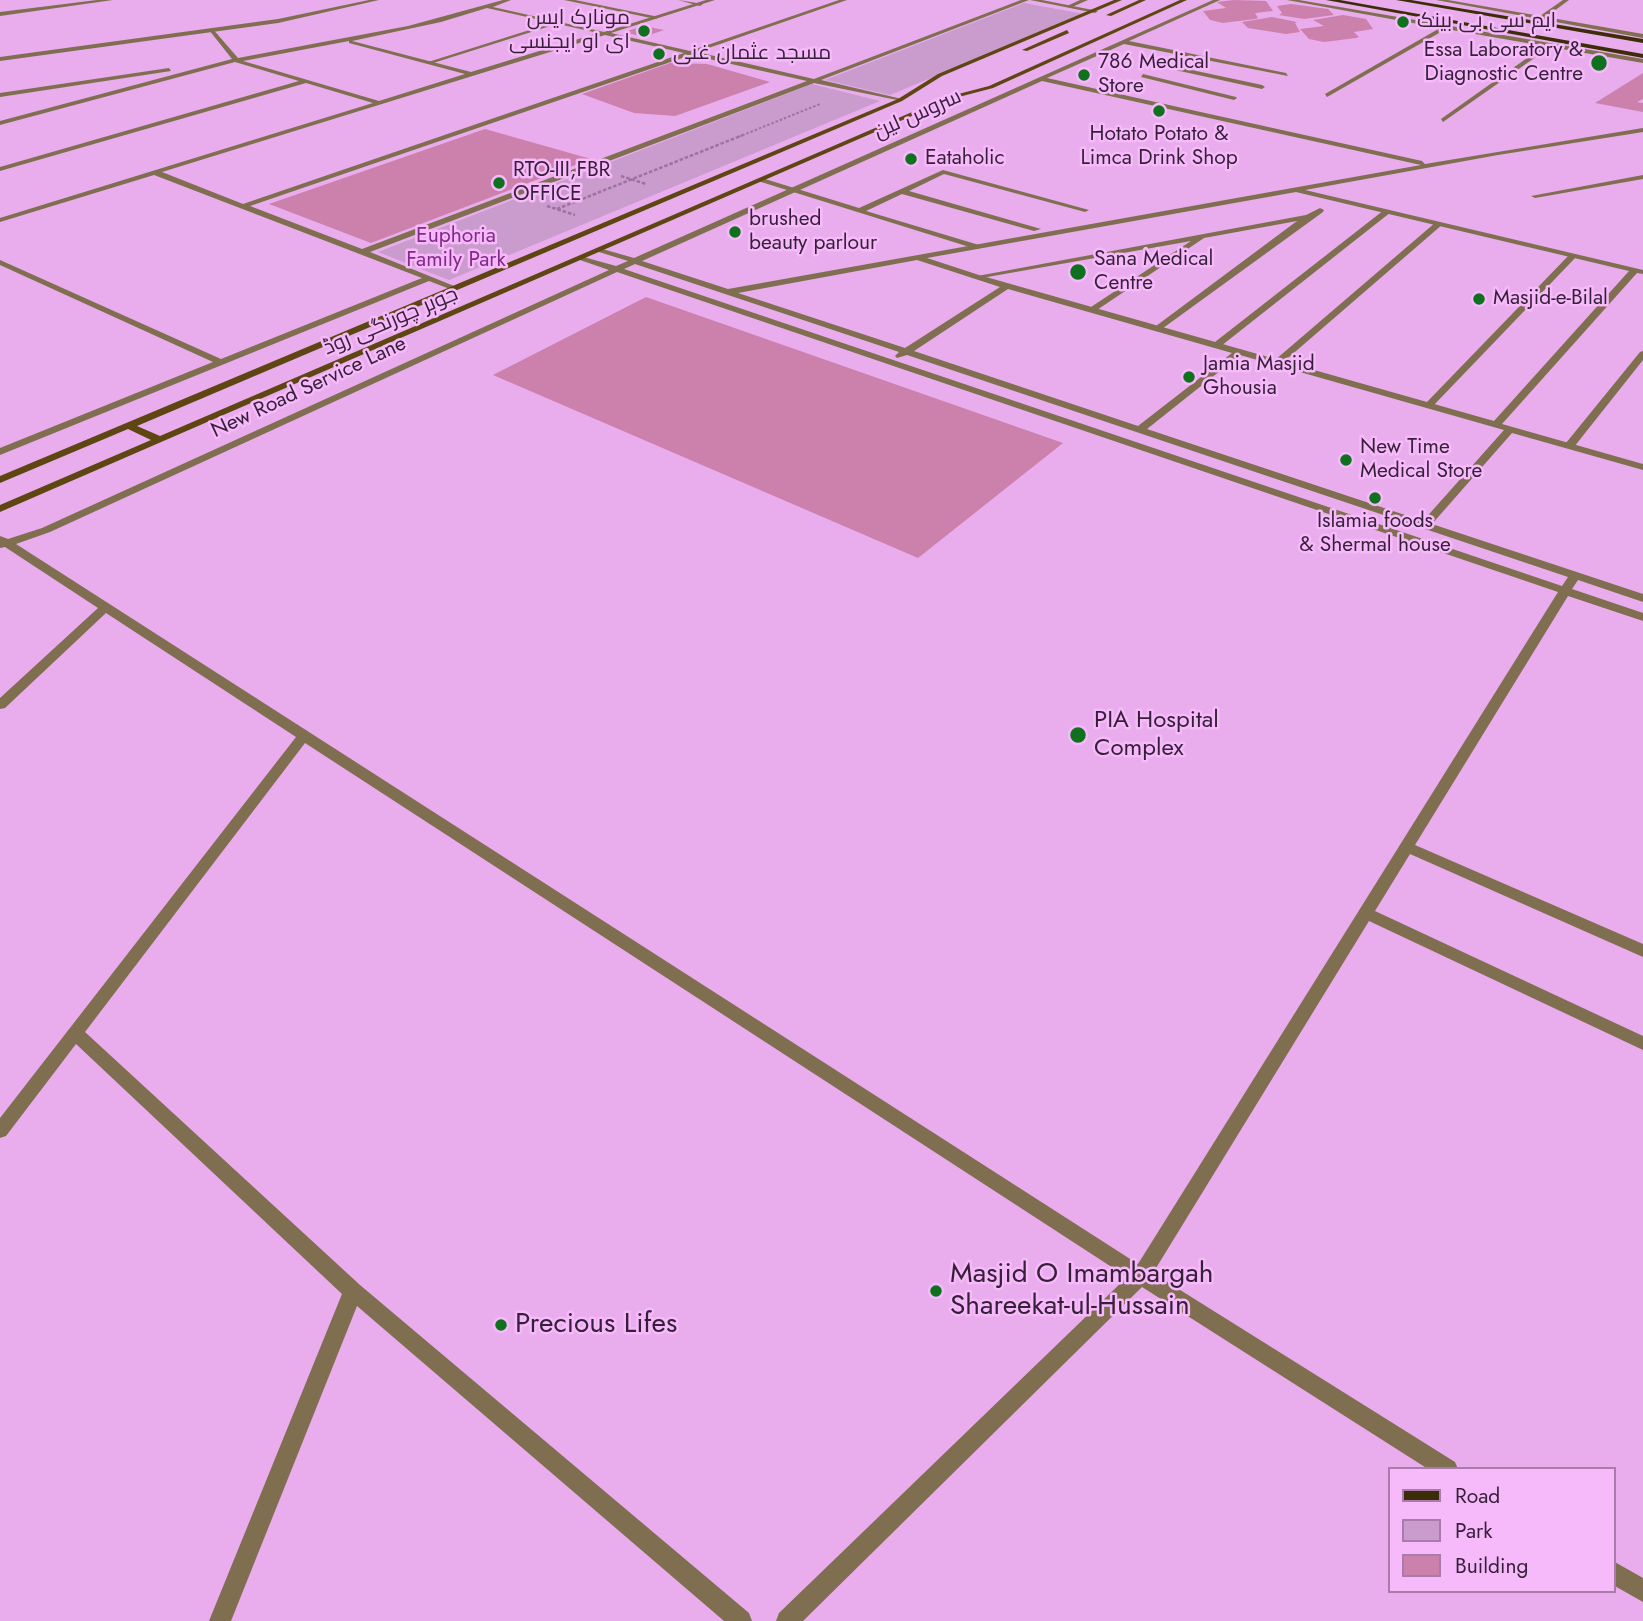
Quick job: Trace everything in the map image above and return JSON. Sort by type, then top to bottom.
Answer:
[{"type":"main road","name":"جوہر چورنگی روڈ","points":[[0,509],[83,459],[130,426],[900,100],[940,75],[1119,0]]},
{"type":"main road","points":[[1107,15],[1143,0]]},
{"type":"main road","points":[[1093,32],[1166,0]]},
{"type":"main road","name":"جوہر چورنگی روڈ","points":[[949,98],[991,87],[1184,0]]},
{"type":"main road","points":[[1329,0],[1643,56]]},
{"type":"main road","points":[[1355,0],[1643,56]]},
{"type":"main road","points":[[1382,0],[1643,39]]},
{"type":"main road","points":[[1399,0],[1643,39]]},
{"type":"main road","points":[[1021,52],[1071,31]]},
{"type":"main road","name":"جوہر چورنگی روڈ","points":[[919,90],[945,82]]},
{"type":"main road","name":"جوہر چورنگی روڈ","points":[[0,480],[160,440],[762,181],[977,83]]},
{"type":"main road","points":[[130,426],[160,440]]},
{"type":"street","points":[[0,14],[110,0]]},
{"type":"street","points":[[0,54],[224,24],[346,0]]},
{"type":"street","points":[[0,60],[332,11],[376,0]]},
{"type":"street","points":[[0,95],[236,61],[347,41],[508,0]]},
{"type":"street","points":[[567,0],[656,18]]},
{"type":"street","points":[[681,0],[700,4]]},
{"type":"street","points":[[0,220],[712,0]]},
{"type":"street","points":[[243,206],[844,0]]},
{"type":"street","points":[[363,252],[1026,0]]},
{"type":"street","points":[[1033,0],[1095,11]]},
{"type":"street","points":[[1070,6],[1084,0]]},
{"type":"street","name":"سروس لین","points":[[633,262],[1217,0]]},
{"type":"street","points":[[1290,0],[1550,44],[1643,56]]},
{"type":"street","points":[[1439,0],[1643,39]]},
{"type":"street","points":[[1541,18],[1566,0]]},
{"type":"street","points":[[487,7],[900,100]]},
{"type":"street","points":[[428,63],[561,22]]},
{"type":"street","points":[[1327,95],[1447,26]]},
{"type":"street","points":[[212,30],[236,61]]},
{"type":"street","points":[[347,41],[471,74]]},
{"type":"street","points":[[1124,42],[1286,75]]},
{"type":"street","points":[[1443,120],[1550,44]]},
{"type":"street","points":[[1178,53],[1143,76],[1234,98]]},
{"type":"street","points":[[0,123],[236,61],[379,102]]},
{"type":"street","points":[[1159,65],[1262,86]]},
{"type":"street","points":[[1042,79],[1431,165]]},
{"type":"street","points":[[0,169],[306,81]]},
{"type":"street","points":[[725,292],[1431,165],[1643,130]]},
{"type":"street","points":[[154,172],[455,288]]},
{"type":"street","points":[[859,211],[905,192],[943,172],[1085,210]]},
{"type":"street","points":[[1535,196],[1643,177]]},
{"type":"street","points":[[762,181],[976,247]]},
{"type":"street","points":[[1295,190],[1639,271]]},
{"type":"street","points":[[905,192],[1037,229]]},
{"type":"street","points":[[1159,328],[1308,216],[1320,210]]},
{"type":"street","points":[[1218,344],[1387,212]]},
{"type":"street","points":[[976,277],[1308,216]]},
{"type":"street","points":[[1278,362],[1439,224]]},
{"type":"street","points":[[1094,309],[1207,234]]},
{"type":"street","points":[[602,250],[1425,525],[1570,583],[1643,617]]},
{"type":"street","points":[[1430,404],[1573,256]]},
{"type":"street","points":[[916,257],[1007,286],[1430,404],[1643,467]]},
{"type":"street","points":[[583,258],[892,362],[1570,583],[1643,598]]},
{"type":"street","points":[[0,262],[220,362]]},
{"type":"street","name":"New Road Service Lane","points":[[2,543],[46,530],[633,262]]},
{"type":"street","points":[[1497,424],[1639,271]]},
{"type":"street","points":[[0,452],[429,278]]},
{"type":"street","points":[[892,362],[1007,286]]},
{"type":"street","points":[[1139,430],[1240,351]]},
{"type":"street","points":[[1570,445],[1643,354]]},
{"type":"street","points":[[1425,525],[1511,428]]},
{"type":"street","points":[[2,543],[305,734],[1141,1276],[1445,1467]]},
{"type":"street","points":[[787,1621],[1141,1276],[1570,583]]},
{"type":"street","points":[[0,705],[106,607]]},
{"type":"street","points":[[0,1131],[305,734]]},
{"type":"street","points":[[1406,847],[1643,951]]},
{"type":"street","points":[[1366,913],[1643,1042]]},
{"type":"street","points":[[75,1033],[353,1291],[741,1621]]},
{"type":"street","points":[[219,1621],[353,1291]]},
{"type":"street","points":[[1615,1573],[1643,1591]]},
{"type":"path","points":[[557,209],[827,101]]},
{"type":"path","points":[[700,146],[713,150]]},
{"type":"path","points":[[611,173],[648,184]]},
{"type":"path","points":[[547,206],[577,215]]},
{"type":"green space","points":[[1024,3],[1084,14],[890,95],[825,80]]},
{"type":"green space","name":"Euphoria Family Park","points":[[812,84],[880,101],[449,280],[378,252]]},
{"type":"building","points":[[1266,1],[1273,11],[1255,13],[1258,18],[1255,19],[1223,23],[1210,20],[1203,11],[1226,8],[1217,2]]},
{"type":"building","points":[[1291,4],[1328,9],[1334,15],[1304,19],[1279,15],[1282,13],[1277,6]]},
{"type":"building","points":[[1343,15],[1366,19],[1373,29],[1354,32],[1359,37],[1356,38],[1324,42],[1309,39],[1300,29],[1324,26],[1313,20]]},
{"type":"building","points":[[1272,17],[1297,22],[1295,23],[1300,32],[1286,34],[1248,28],[1242,22]]},
{"type":"building","name":"مونارک ایس ای او ایجنسی","points":[[644,26],[664,30],[644,37],[624,32]]},
{"type":"building","points":[[670,63],[707,64],[770,82],[675,116],[634,113],[582,94]]},
{"type":"building","points":[[1643,73],[1643,99],[1637,102],[1643,103],[1643,112],[1595,103]]},
{"type":"building","points":[[485,129],[591,159],[371,243],[269,204]]},
{"type":"building","points":[[646,297],[1063,443],[918,558],[493,375]]},
{"type":"place","name":"ایم سی بی بینک","points":[[1403,22]]},
{"type":"place","name":"مونارک ایس ای او ایجنسی","points":[[644,31]]},
{"type":"place","name":"مسجد عثمان غنی","points":[[659,54]]},
{"type":"place","name":"Essa Laboratory & Diagnostic Centre","points":[[1599,63]]},
{"type":"place","name":"786 Medical Store","points":[[1084,75]]},
{"type":"place","name":"Hotato Potato & Limca Drink Shop","points":[[1159,111]]},
{"type":"place","name":"Eataholic","points":[[911,159]]},
{"type":"place","name":"RTO-III,FBR OFFICE","points":[[499,183]]},
{"type":"place","name":"brushed beauty parlour","points":[[735,232]]},
{"type":"place","name":"Sana Medical Centre","points":[[1078,272]]},
{"type":"place","name":"Masjid-e-Bilal","points":[[1479,299]]},
{"type":"place","name":"Jamia Masjid Ghousia","points":[[1189,377]]},
{"type":"place","name":"New Time Medical Store","points":[[1346,460]]},
{"type":"place","name":"Islamia foods & Shermal house","points":[[1375,498]]},
{"type":"place","name":"PIA Hospital Complex","points":[[1078,735]]},
{"type":"place","name":"Masjid O Imambargah Shareekat-ul-Hussain","points":[[936,1291]]},
{"type":"place","name":"Precious Lifes","points":[[501,1325]]}]
